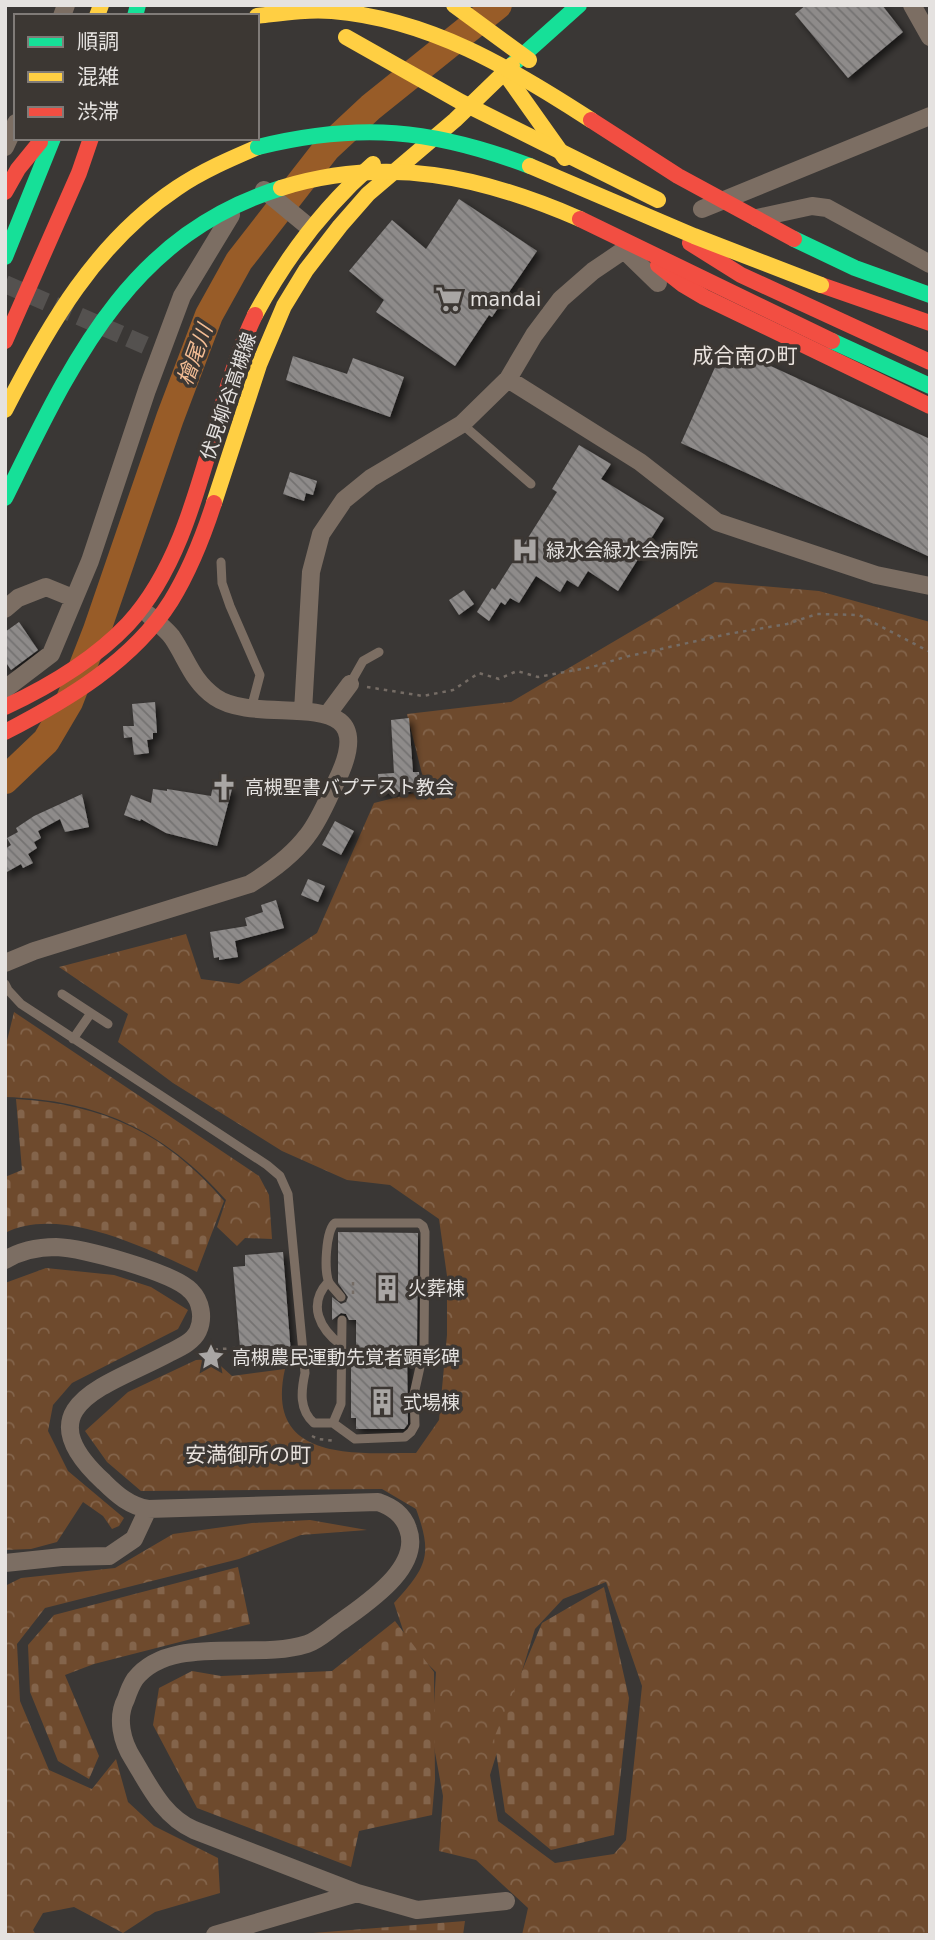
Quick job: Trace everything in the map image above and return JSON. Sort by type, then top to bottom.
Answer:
[{"type":"main road","points":[[303,5],[346,37],[440,91],[697,210],[821,285]]},
{"type":"main road","points":[[454,5],[547,73],[794,239]]},
{"type":"main road","name":"伏見柳谷高槻線","points":[[5,732],[50,709],[112,666],[156,622],[192,560],[220,486],[260,359],[282,310],[326,244],[376,187],[455,120],[579,5]]},
{"type":"main road","points":[[259,16],[332,11],[360,14],[396,22],[462,45],[542,89],[645,156],[741,211],[855,268],[930,295]]},
{"type":"main road","points":[[504,72],[591,162],[659,219],[716,261],[930,362]]},
{"type":"main road","points":[[504,72],[543,129],[620,230],[682,285],[930,406]]},
{"type":"main road","name":"伏見柳谷高槻線","points":[[442,107],[504,72]]},
{"type":"main road","name":"伏見柳谷高槻線","points":[[8,700],[72,670],[121,629],[141,608],[176,546],[242,343],[266,292],[306,225],[362,173],[422,124]]},
{"type":"main road","points":[[5,410],[66,302],[89,269],[142,213],[199,174],[258,147],[329,132],[400,132],[477,147],[568,181],[710,244],[930,323]]},
{"type":"main road","points":[[5,192],[18,169],[40,140]]},
{"type":"main road","points":[[5,257],[52,140]]},
{"type":"main road","points":[[5,341],[90,140]]},
{"type":"main road","points":[[5,498],[83,348],[135,279],[167,250],[234,207],[276,188],[316,178],[357,173],[403,172],[449,176],[534,202],[659,256],[930,386]]},
{"type":"street","points":[[912,5],[930,37]]},
{"type":"street","points":[[697,210],[930,116]]},
{"type":"street","points":[[5,147],[14,127]]},
{"type":"street","points":[[8,700],[51,654],[90,561],[147,390],[182,296],[227,220],[253,188],[261,188],[306,225]]},
{"type":"street","points":[[697,210],[747,220],[813,206],[827,208],[930,264]]},
{"type":"street","points":[[303,711],[311,572],[321,534],[344,500],[371,478],[462,424],[508,379],[534,335],[561,299],[593,271],[624,250],[654,280],[686,304],[930,420]]},
{"type":"street","points":[[508,379],[640,463],[717,522],[877,575],[930,586]]},
{"type":"street","points":[[5,609],[18,597],[46,587],[73,598]]},
{"type":"street","points":[[5,963],[34,950],[250,884],[277,867],[308,835],[349,751],[350,740],[346,728],[327,715],[251,709],[217,699],[193,677],[171,635],[141,608]]},
{"type":"street","points":[[327,715],[350,684]]},
{"type":"street","points":[[5,1260],[29,1250],[53,1247],[78,1249],[167,1277],[190,1289],[197,1300],[201,1312],[200,1323],[197,1333],[190,1341],[98,1388],[82,1399],[68,1427],[85,1463],[104,1483],[135,1507],[148,1509],[369,1501],[397,1511],[410,1531],[412,1543],[404,1567],[358,1609],[309,1644],[285,1649],[176,1654],[153,1662],[134,1680],[123,1703],[123,1738],[159,1803],[170,1815],[194,1830],[358,1893],[417,1910],[506,1901]]},
{"type":"street","points":[[5,1563],[62,1557],[109,1556],[134,1539],[148,1509]]},
{"type":"street","points":[[295,1911],[306,1893],[303,1873]]},
{"type":"street","points":[[215,1935],[358,1893]]},
{"type":"lane","points":[[462,424],[531,484]]},
{"type":"lane","points":[[221,562],[222,583],[260,675],[251,709]]},
{"type":"lane","points":[[350,684],[363,661],[379,652]]},
{"type":"lane","points":[[5,984],[21,1004],[267,1164],[280,1176],[288,1194],[305,1373],[302,1400],[306,1414],[314,1423],[333,1423],[355,1439],[405,1437],[415,1425],[414,1394],[424,1349],[423,1226],[419,1223],[331,1225],[327,1255],[328,1282],[318,1298],[320,1323],[329,1336],[341,1345]]},
{"type":"lane","points":[[62,994],[108,1024]]},
{"type":"lane","points":[[74,1039],[90,1013]]},
{"type":"lane","points":[[328,1282],[341,1297]]},
{"type":"lane","points":[[333,1423],[341,1404],[342,1320]]},
{"type":"path","points":[[350,684],[423,696],[453,690],[478,673],[499,679],[517,671],[538,677],[592,667],[727,634],[787,624],[817,614],[859,615],[930,652]]},
{"type":"path","points":[[353,1297],[354,1278]]},
{"type":"path","points":[[210,1350],[236,1348],[237,1357],[247,1356],[247,1363],[294,1359],[295,1365]]},
{"type":"path","points":[[271,1355],[271,1361]]},
{"type":"green space","points":[[715,582],[819,591],[930,622],[930,1935],[522,1935],[528,1908],[476,1860],[439,1851],[443,1796],[432,1736],[436,1672],[408,1645],[394,1603],[414,1580],[424,1560],[424,1538],[416,1509],[382,1489],[141,1491],[107,1462],[85,1431],[128,1392],[196,1360],[213,1359],[232,1376],[285,1369],[282,1399],[288,1421],[301,1436],[319,1446],[366,1453],[416,1453],[439,1420],[447,1335],[447,1276],[439,1219],[390,1185],[347,1180],[282,1151],[173,1083],[118,1042],[128,1014],[59,967],[186,934],[201,979],[239,984],[317,933],[374,803],[426,790],[407,714],[511,702]],"holes":[[[606,1582],[642,1686],[626,1840],[614,1854],[555,1863],[498,1821],[490,1775],[535,1629],[563,1599]]]},
{"type":"green space","points":[[14,1012],[259,1176],[269,1195],[272,1239],[245,1238],[237,1246],[217,1227],[226,1200],[178,1155],[127,1123],[70,1105],[39,1099],[5,1097],[5,1049]]},
{"type":"green space","points":[[16,1099],[78,1108],[132,1127],[180,1158],[202,1178],[224,1201],[197,1272],[128,1242],[76,1227],[51,1224],[27,1226],[5,1233],[5,1177],[22,1170]]},
{"type":"green space","points":[[46,1268],[114,1275],[151,1287],[188,1310],[178,1329],[72,1383],[53,1405],[48,1431],[68,1471],[124,1518],[119,1526],[112,1529],[103,1516],[83,1502],[57,1542],[31,1549],[5,1550],[5,1283]]},
{"type":"green space","points":[[310,1520],[367,1530],[301,1535],[239,1559],[45,1608],[17,1644],[20,1701],[49,1770],[92,1789],[116,1759],[128,1802],[154,1826],[218,1858],[220,1893],[155,1912],[123,1933],[74,1907],[43,1913],[33,1930],[36,1935],[5,1935],[5,1586],[21,1578],[115,1568],[173,1534],[252,1523]]},
{"type":"green space","points":[[238,1567],[250,1624],[94,1664],[65,1675],[99,1756],[89,1779],[58,1761],[30,1692],[28,1645],[54,1615]]},
{"type":"green space","points":[[604,1587],[629,1698],[614,1835],[551,1850],[505,1812],[494,1738],[542,1623]]},
{"type":"green space","points":[[395,1621],[434,1672],[435,1780],[432,1815],[359,1831],[351,1867],[197,1808],[153,1725],[159,1688],[192,1671],[221,1676],[332,1671]]},
{"type":"green space","points":[[465,1921],[463,1935],[312,1935],[313,1933]]},
{"type":"building","points":[[806,5],[882,5],[903,32],[848,78],[795,14]]},
{"type":"building","points":[[459,199],[537,251],[455,366],[376,312],[384,300],[349,271],[392,220],[426,249]]},
{"type":"building","points":[[725,345],[930,439],[930,557],[681,443]]},
{"type":"building","points":[[293,356],[347,374],[353,358],[404,377],[390,417],[286,380]]},
{"type":"building","points":[[579,445],[611,464],[601,479],[664,518],[618,591],[588,571],[578,587],[567,580],[560,592],[536,576],[519,603],[510,598],[505,605],[501,602],[489,621],[477,612],[492,588],[495,590],[557,492],[552,489]]},
{"type":"building","points":[[290,472],[317,481],[313,495],[306,493],[304,501],[283,494]]},
{"type":"building","points":[[464,590],[474,604],[459,615],[449,600]]},
{"type":"building","points":[[19,622],[38,650],[11,670],[5,661],[5,632]]},
{"type":"building","points":[[155,702],[157,733],[153,733],[153,739],[147,740],[149,753],[134,755],[132,737],[124,738],[123,726],[134,726],[132,704]]},
{"type":"building","points":[[409,718],[413,772],[419,772],[420,791],[379,793],[378,774],[394,773],[391,720]]},
{"type":"building","points":[[213,785],[232,789],[217,846],[166,833],[141,819],[140,821],[124,815],[131,795],[151,803],[153,789],[211,796]]},
{"type":"building","points":[[82,794],[89,827],[65,832],[60,819],[38,831],[41,838],[34,842],[37,848],[28,854],[33,863],[23,868],[21,864],[5,873],[5,849],[11,845],[7,838],[18,832],[16,828],[34,816]]},
{"type":"building","points":[[335,821],[354,831],[341,855],[322,845]]},
{"type":"building","points":[[308,879],[325,886],[318,902],[301,895]]},
{"type":"building","points":[[276,900],[284,928],[235,941],[238,957],[219,960],[219,957],[214,958],[210,932],[247,926],[245,918],[263,912],[261,905]]},
{"type":"building","name":"火葬棟","points":[[338,1232],[418,1233],[417,1348],[407,1348],[408,1424],[404,1429],[356,1429],[356,1418],[351,1418],[351,1353],[356,1353],[356,1320],[349,1320],[346,1314],[341,1313],[332,1320],[332,1297],[341,1304],[346,1302],[348,1297],[338,1283]]},
{"type":"building","points":[[283,1252],[291,1354],[252,1357],[251,1346],[240,1347],[233,1267],[245,1266],[245,1255]]},
{"type":"waterway","name":"檜尾川","points":[[5,780],[46,741],[69,702],[209,315],[239,261],[327,148],[371,107],[498,5]]},
{"type":"tunnel","points":[[5,284],[161,352]]},
{"type":"traffic: fast","points":[[136,14],[138,5]]},
{"type":"traffic: fast","points":[[512,65],[579,5]]},
{"type":"traffic: fast","points":[[258,147],[330,134],[396,133],[460,144],[530,166]]},
{"type":"traffic: fast","points":[[5,257],[52,140]]},
{"type":"traffic: fast","points":[[5,498],[54,400],[81,354],[110,311],[143,272],[182,238],[228,210],[281,188]]},
{"type":"traffic: fast","points":[[794,239],[855,268],[930,295]]},
{"type":"traffic: fast","points":[[832,341],[930,386]]},
{"type":"traffic: slow","points":[[98,14],[101,5]]},
{"type":"traffic: slow","points":[[454,5],[529,60]]},
{"type":"traffic: slow","points":[[259,16],[332,11],[402,24],[468,49],[530,82],[591,120]]},
{"type":"traffic: slow","points":[[346,37],[461,102],[658,200]]},
{"type":"traffic: slow","points":[[214,503],[259,365],[284,306],[306,270],[368,194],[455,120],[512,65]]},
{"type":"traffic: slow","points":[[504,72],[565,158]]},
{"type":"traffic: slow","points":[[5,410],[57,317],[98,260],[122,234],[177,188],[258,147]]},
{"type":"traffic: slow","points":[[255,315],[307,234],[338,198],[373,164]]},
{"type":"traffic: slow","points":[[530,166],[694,236],[821,285]]},
{"type":"traffic: slow","points":[[281,188],[321,178],[359,173],[434,175],[507,191],[580,219]]},
{"type":"traffic: jam","points":[[591,120],[678,176],[794,239]]},
{"type":"traffic: jam","points":[[5,341],[79,173],[90,140]]},
{"type":"traffic: jam","points":[[5,192],[18,169],[40,142]]},
{"type":"traffic: jam","points":[[580,219],[832,341]]},
{"type":"traffic: jam","points":[[690,243],[741,275],[930,362]]},
{"type":"traffic: jam","points":[[658,265],[704,297],[930,406]]},
{"type":"traffic: jam","points":[[821,285],[930,323]]},
{"type":"traffic: jam","points":[[5,707],[86,661],[128,624],[153,592],[188,517],[239,353],[255,315]]},
{"type":"traffic: jam","points":[[5,732],[97,677],[156,623],[178,589],[196,553],[214,503]]},
{"type":"place","name":"mandai","points":[[449,299]]},
{"type":"place","name":"緑水会緑水会病院","points":[[525,550]]},
{"type":"place","name":"高槻聖書バプテスト教会","points":[[224,787]]},
{"type":"place","name":"火葬棟","points":[[387,1288]]},
{"type":"place","name":"高槻農民運動先覚者顕彰碑","points":[[211,1357]]},
{"type":"place","name":"式場棟","points":[[382,1402]]},
{"type":"district","name":"成合南の町","points":[[745,356]]},
{"type":"district","name":"安満御所の町","points":[[248,1455]]}]
